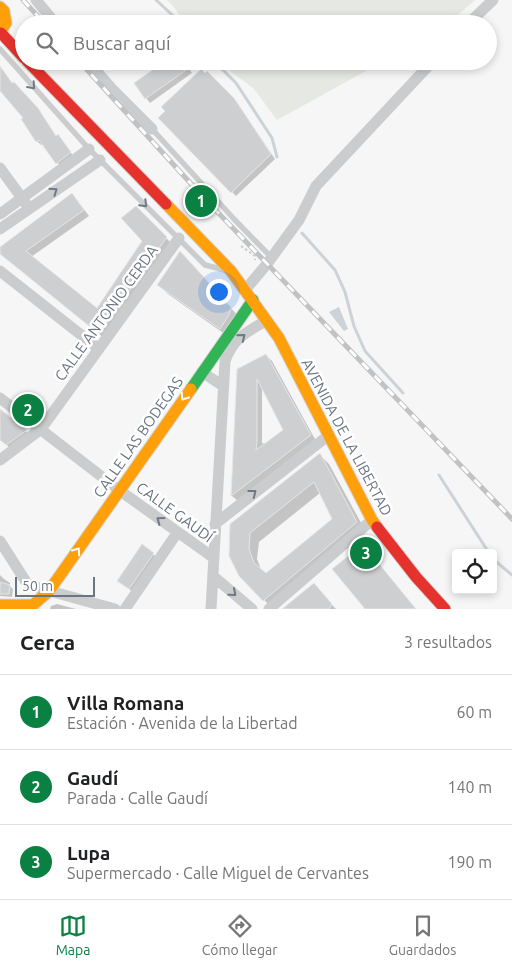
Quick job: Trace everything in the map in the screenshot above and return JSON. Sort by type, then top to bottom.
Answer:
[{"type":"main road","points":[[0,7],[4,11],[6,23],[0,33],[15,49]]},
{"type":"main road","name":"AVENIDA DE LA LIBERTAD","points":[[35,70],[231,271],[278,338],[372,520],[416,577],[445,609]]},
{"type":"main road","name":"CALLE LAS BODEGAS","points":[[33,607],[49,591],[253,300]]},
{"type":"main road","points":[[0,605],[33,607]]},
{"type":"street","points":[[36,0],[48,15]]},
{"type":"street","points":[[477,15],[493,0]]},
{"type":"street","points":[[96,70],[152,129]]},
{"type":"street","points":[[245,290],[272,258],[299,220],[316,186],[425,70]]},
{"type":"street","points":[[0,214],[89,149]]},
{"type":"street","points":[[0,229],[100,160]]},
{"type":"street","points":[[0,168],[29,209]]},
{"type":"street","name":"CALLE ANTONIO CERDA","points":[[0,460],[41,430],[179,238]]},
{"type":"street","points":[[0,271],[99,349]]},
{"type":"street","points":[[225,361],[228,352],[238,337],[267,320]]},
{"type":"street","points":[[211,609],[225,340]]},
{"type":"street","points":[[202,372],[223,386]]},
{"type":"street","name":"CALLE GAUDÍ","points":[[0,398],[119,490],[214,558]]},
{"type":"street","points":[[215,524],[329,435]]},
{"type":"street","points":[[269,609],[372,520]]},
{"type":"street","points":[[125,609],[178,533]]},
{"type":"street","points":[[0,541],[28,584],[115,609]]},
{"type":"street","points":[[213,576],[252,609]]},
{"type":"lane","points":[[0,49],[15,66]]},
{"type":"lane","points":[[19,70],[89,149],[205,265],[231,271]]},
{"type":"lane","points":[[152,129],[234,220],[272,258]]},
{"type":"path","points":[[241,246],[254,256],[255,265]]},
{"type":"shaded area","points":[[167,0],[475,0],[458,15],[180,15]]},
{"type":"shaded area","points":[[229,70],[368,70],[277,120],[254,89]]},
{"type":"shaded area","points":[[339,307],[348,329],[344,331],[329,312]]},
{"type":"building","points":[[0,66],[12,83],[14,82],[38,108],[56,136],[58,134],[71,152],[56,164],[39,140],[36,142],[21,119],[23,118],[0,91]]},
{"type":"building","points":[[152,70],[186,70],[145,99],[134,83]]},
{"type":"building","points":[[200,70],[205,73],[207,71],[234,98],[271,154],[231,193],[158,118],[165,111],[161,107]]},
{"type":"building","points":[[72,193],[84,210],[26,251],[97,308],[142,241],[121,218],[136,206],[167,237],[99,334],[0,254],[0,247]]},
{"type":"building","points":[[180,251],[231,307],[229,315],[220,329],[157,285]]},
{"type":"building","points":[[266,354],[311,435],[231,496],[237,369]],"holes":[[[257,379],[283,430],[256,450]]]},
{"type":"building","points":[[0,409],[27,430],[6,445],[0,440]]},
{"type":"building","points":[[320,453],[357,522],[263,601],[239,576],[229,556],[230,524]],"holes":[[[314,482],[332,519],[266,573],[254,563],[249,549],[250,533]]]},
{"type":"building","points":[[142,544],[154,553],[129,589],[117,581]]},
{"type":"building","points":[[363,544],[416,609],[365,609],[332,569]]},
{"type":"building","points":[[0,582],[10,585],[9,594],[0,594]]},
{"type":"building","points":[[314,583],[332,604],[329,609],[282,609]]},
{"type":"waterway","points":[[156,0],[172,15]]},
{"type":"waterway","points":[[223,70],[236,83],[272,138],[277,157]]},
{"type":"waterway","points":[[302,233],[335,270],[345,292],[354,326],[365,351],[403,393]]},
{"type":"waterway","points":[[439,475],[486,549]]},
{"type":"waterway","points":[[497,562],[512,575]]},
{"type":"railway","points":[[23,0],[37,15]]},
{"type":"railway","points":[[87,70],[204,198],[512,519]]},
{"type":"traffic: fast","points":[[191,389],[253,300]]},
{"type":"traffic: slow","points":[[0,7],[4,11],[6,23],[0,33]]},
{"type":"traffic: slow","points":[[166,204],[231,271],[279,338],[377,527]]},
{"type":"traffic: slow","points":[[0,605],[33,605],[49,591],[191,389]]},
{"type":"traffic: jam","points":[[1,33],[15,48]]},
{"type":"traffic: jam","points":[[36,70],[166,204]]},
{"type":"traffic: jam","points":[[377,527],[416,577],[445,609]]},
{"type":"place","name":"Villa Romana","points":[[201,201]]},
{"type":"place","name":"Gaudí","points":[[28,410]]},
{"type":"place","name":"Lupa","points":[[366,553]]}]
